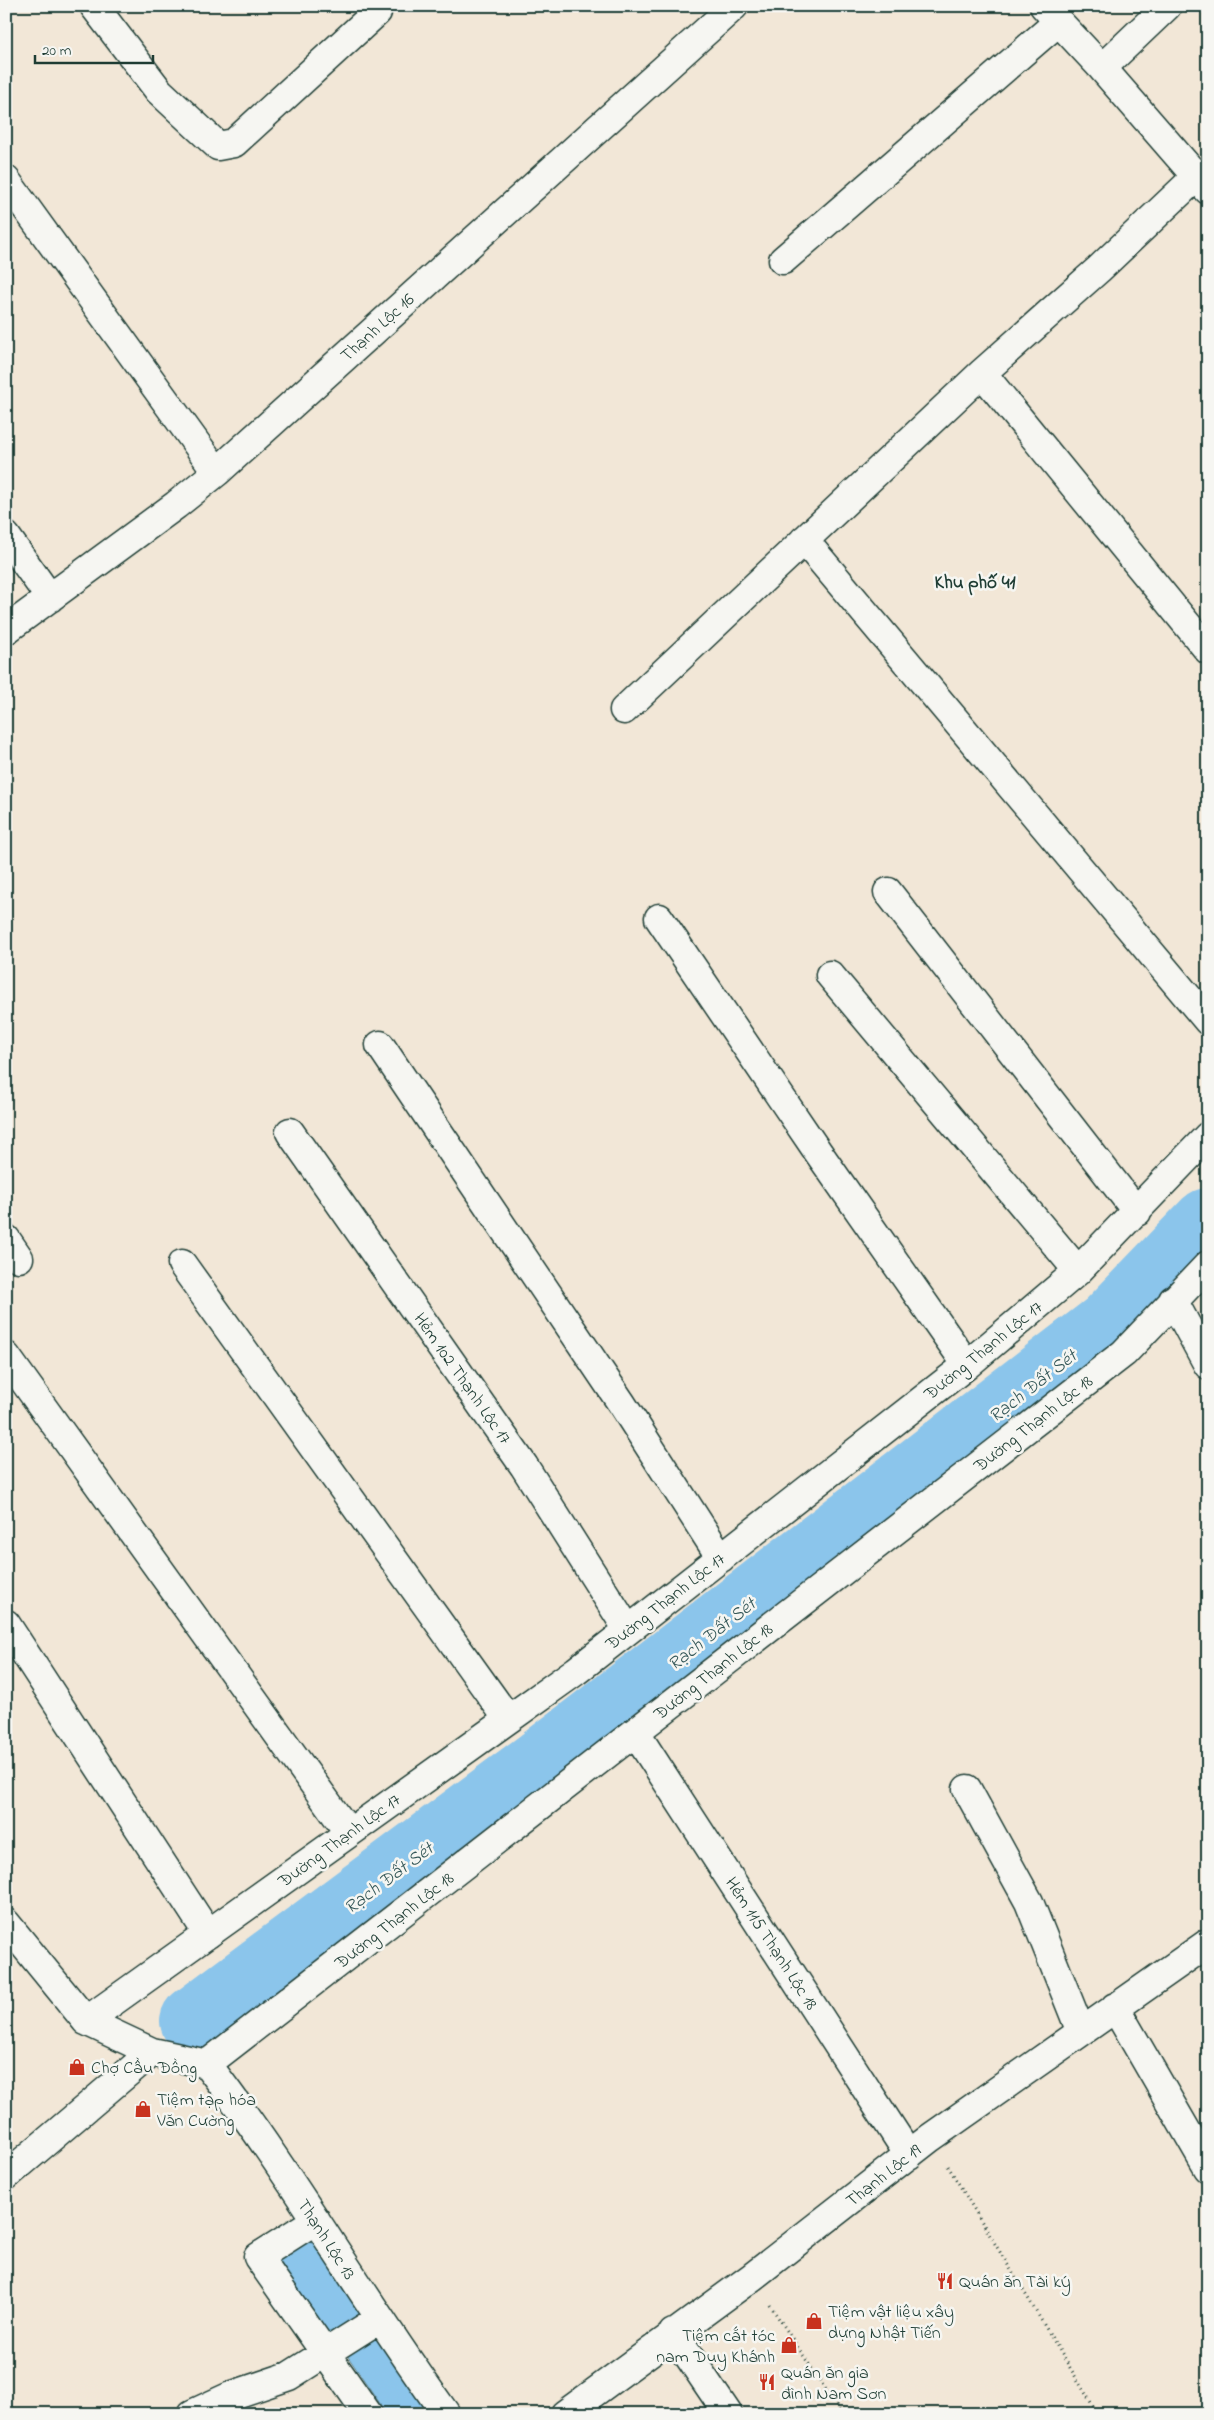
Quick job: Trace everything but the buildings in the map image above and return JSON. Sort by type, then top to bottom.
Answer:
[{"type":"street","points":[[94,6],[159,91],[218,146],[234,143],[378,8]]},
{"type":"street","name":"Thạnh Lộc 16","points":[[6,630],[176,505],[217,472],[734,6]]},
{"type":"street","points":[[1102,68],[1167,6]]},
{"type":"street","points":[[624,710],[982,373],[1099,269],[1202,183],[1102,68],[1051,14],[783,260]]},
{"type":"street","points":[[6,180],[217,472]]},
{"type":"street","points":[[982,373],[1208,650]]},
{"type":"street","points":[[6,536],[50,598]]},
{"type":"street","points":[[804,540],[1208,1021]]},
{"type":"street","points":[[888,892],[1137,1212]]},
{"type":"street","points":[[659,918],[818,1152],[967,1365]]},
{"type":"street","points":[[830,975],[1078,1271]]},
{"type":"street","points":[[380,1045],[622,1404],[720,1558]]},
{"type":"street","name":"Hẻm 102 Thạnh Lộc 17","points":[[290,1132],[524,1466],[628,1630]]},
{"type":"street","name":"Đường Thạnh Lộc 17","points":[[86,2021],[508,1720],[628,1630],[967,1365],[1078,1271],[1137,1212],[1208,1136]]},
{"type":"street","points":[[182,1264],[508,1720]]},
{"type":"street","name":"Đường Thạnh Lộc 18","points":[[207,2064],[1124,1353],[1208,1265]]},
{"type":"street","points":[[1173,1300],[1208,1365]]},
{"type":"street","points":[[6,1356],[349,1833]]},
{"type":"street","points":[[6,1624],[208,1934]]},
{"type":"street","name":"Hẻm 115 Thạnh Lộc 18","points":[[635,1732],[909,2155]]},
{"type":"street","points":[[967,1789],[1029,1902],[1081,2032]]},
{"type":"street","points":[[6,1923],[86,2021],[152,2052],[207,2064]]},
{"type":"street","name":"Thạnh Lộc 19","points":[[565,2414],[673,2333],[752,2277],[930,2138],[1115,2007],[1208,1944]]},
{"type":"street","points":[[1115,2007],[1208,2168]]},
{"type":"street","points":[[6,2176],[152,2052]]},
{"type":"street","name":"Thạnh Lộc 13","points":[[207,2064],[258,2132],[380,2319],[446,2414]]},
{"type":"street","points":[[316,2220],[258,2257],[368,2414]]},
{"type":"street","points":[[192,2414],[233,2395],[289,2376],[380,2319]]},
{"type":"street","points":[[673,2333],[728,2414]]},
{"type":"path","points":[[930,2138],[1098,2414]]},
{"type":"path","points":[[752,2277],[842,2414]]},
{"type":"water","points":[[316,2234],[367,2311],[329,2336],[278,2259]]},
{"type":"water","points":[[383,2334],[435,2414],[387,2414],[347,2355]]},
{"type":"waterway","name":"Rạch Đất Sét","points":[[195,2021],[539,1765],[1109,1326],[1208,1223]]},
{"type":"place","name":"Chợ Cầu Đồng","points":[[77,2067]]},
{"type":"place","name":"Tiệm tạp hóa Văn Cường","points":[[143,2109]]},
{"type":"place","name":"Quán ăn Tài ký","points":[[945,2281]]},
{"type":"place","name":"Tiệm vật liệu xây dựng Nhật Tiến","points":[[814,2321]]},
{"type":"place","name":"Tiệm cắt tóc nam Duy Khánh","points":[[789,2345]]},
{"type":"place","name":"Quán ăn gia đình Nam Sơn","points":[[767,2382]]},
{"type":"district","name":"Khu phố 41","points":[[975,581]]}]
